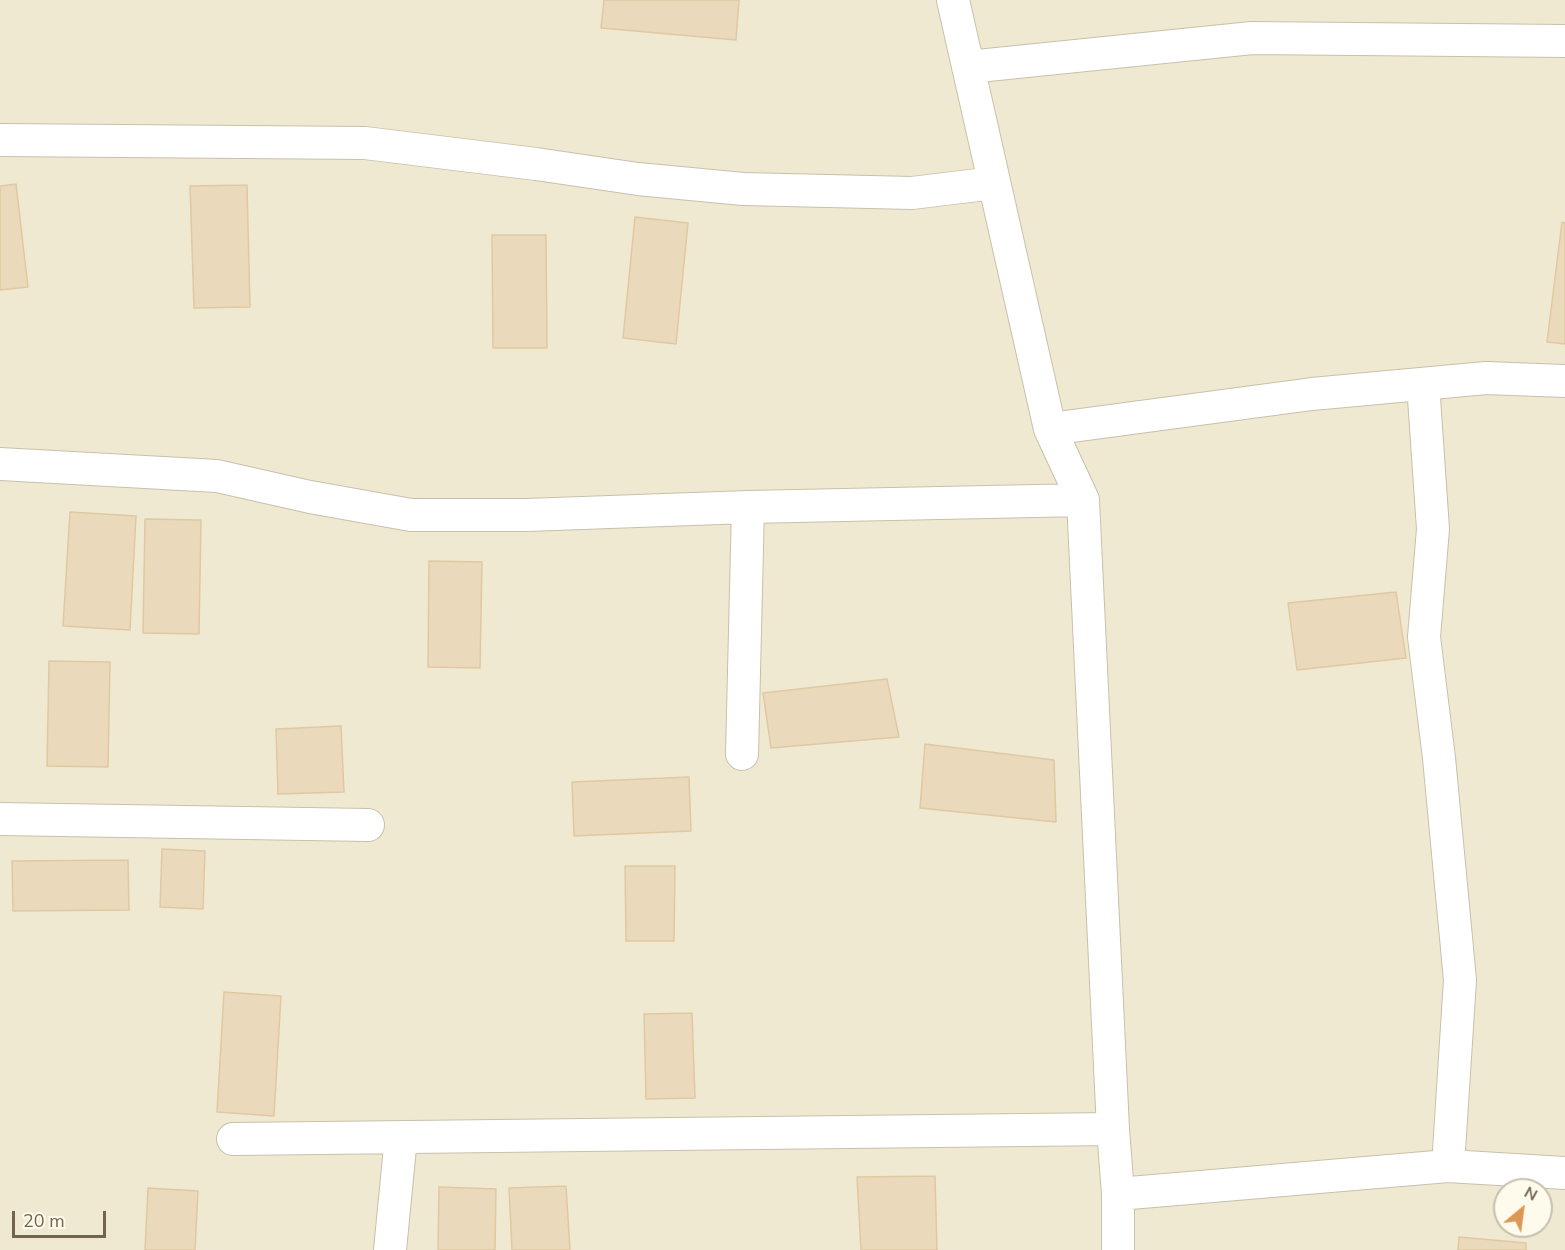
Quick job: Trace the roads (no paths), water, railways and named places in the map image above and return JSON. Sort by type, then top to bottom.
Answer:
[{"type":"street","points":[[953,0],[1050,429],[1083,500],[1118,1194],[1118,1250]]},
{"type":"street","points":[[968,67],[1252,38],[1565,41]]},
{"type":"street","points":[[0,140],[365,142],[638,179],[743,189],[912,193],[994,183]]},
{"type":"street","points":[[1050,429],[1312,394],[1486,378],[1565,381]]},
{"type":"street","points":[[1423,384],[1433,529],[1424,637],[1439,758],[1460,980],[1448,1166]]},
{"type":"street","points":[[0,464],[217,476],[310,497],[411,515],[527,515],[748,507],[1083,500]]},
{"type":"street","points":[[742,754],[748,507]]},
{"type":"street","points":[[0,819],[368,825]]},
{"type":"street","points":[[233,1139],[1113,1129]]},
{"type":"street","points":[[390,1250],[401,1137]]},
{"type":"street","points":[[1118,1194],[1448,1166],[1565,1173]]}]
